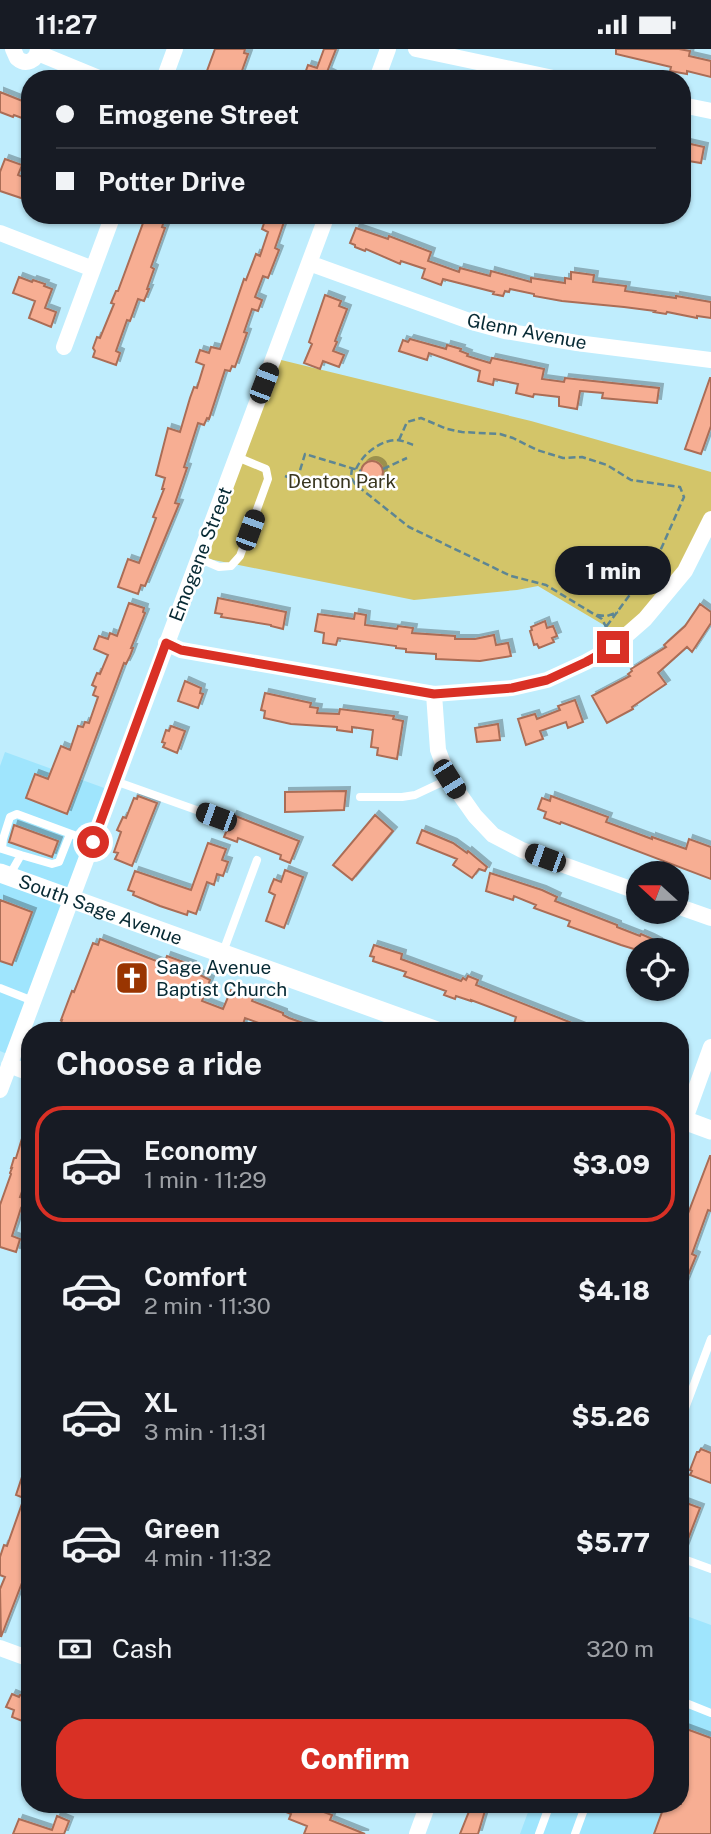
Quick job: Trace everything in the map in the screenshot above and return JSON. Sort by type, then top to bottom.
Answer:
[{"type":"street","points":[[13,49],[17,58],[24,62],[32,60],[38,51],[81,70]]},
{"type":"street","points":[[167,70],[175,49]]},
{"type":"street","points":[[380,70],[388,49]]},
{"type":"street","points":[[416,49],[515,70]]},
{"type":"street","points":[[691,107],[711,111]]},
{"type":"street","points":[[64,347],[110,224]]},
{"type":"street","name":"Emogene Street","points":[[25,1022],[324,224]]},
{"type":"street","points":[[0,233],[93,269]]},
{"type":"street","name":"Glenn Avenue","points":[[309,263],[471,322],[505,331],[711,360]]},
{"type":"street","points":[[166,643],[181,650],[434,694],[512,688],[547,680],[613,647],[645,619],[685,571],[711,519]]},
{"type":"street","points":[[434,694],[438,750],[449,779],[475,816],[493,835],[522,850],[626,887]]},
{"type":"street","name":"South Sage Avenue","points":[[5,874],[412,1022]]},
{"type":"street","points":[[690,911],[711,918]]},
{"type":"street","name":"Emogene Street","points":[[0,1090],[21,1032]]},
{"type":"street","points":[[689,1105],[711,1047]]},
{"type":"street","points":[[9,1065],[21,1070]]},
{"type":"street","points":[[689,1125],[711,1130]]},
{"type":"street","points":[[0,1648],[21,1656]]},
{"type":"street","points":[[417,1834],[422,1813]]},
{"type":"lane","points":[[198,558],[219,567],[231,566],[240,556],[268,479],[266,469],[236,457]]},
{"type":"lane","points":[[360,797],[415,795],[449,779]]},
{"type":"lane","points":[[116,781],[216,817]]},
{"type":"lane","points":[[70,834],[59,862],[52,864],[2,849],[10,817],[18,814],[93,842]]},
{"type":"lane","points":[[5,874],[21,855]]},
{"type":"lane","points":[[222,953],[257,860]]},
{"type":"lane","points":[[0,988],[33,1000]]},
{"type":"lane","points":[[689,1400],[709,1351],[711,1339]]},
{"type":"lane","points":[[689,1560],[711,1569]]},
{"type":"lane","points":[[689,1704],[711,1713]]},
{"type":"lane","points":[[539,1834],[547,1813]]},
{"type":"lane","points":[[575,1834],[583,1813]]},
{"type":"path","points":[[399,440],[407,422],[421,418],[447,429],[513,437],[537,450],[563,458],[582,457],[607,465],[631,480],[680,487],[684,496],[657,558],[618,612],[591,643]]},
{"type":"path","points":[[413,445],[399,440],[379,444],[360,461],[351,477],[355,484],[409,527],[510,576],[546,585],[602,619],[606,627]]},
{"type":"path","points":[[285,476],[293,479],[298,477],[305,454],[356,469]]},
{"type":"path","points":[[383,469],[407,458]]},
{"type":"path","points":[[594,615],[607,616],[618,612]]},
{"type":"shaded area","points":[[5,752],[107,789],[7,1054],[0,1051],[0,766]]},
{"type":"shaded area","points":[[689,1617],[711,1625],[711,1834],[520,1834],[528,1813],[689,1813]]},
{"type":"green space","name":"Denton Park","points":[[273,358],[531,421],[711,472],[711,519],[685,571],[624,637],[538,586],[414,600],[199,557]]},
{"type":"building","points":[[215,49],[245,49],[244,53],[248,54],[242,70],[207,70]]},
{"type":"building","points":[[324,49],[336,49],[328,70],[306,70],[308,65],[317,68]]},
{"type":"building","points":[[616,49],[690,51],[689,56],[711,61],[711,77],[691,70],[670,70],[671,67],[616,54]]},
{"type":"building","points":[[0,92],[21,100],[21,118],[0,112]]},
{"type":"building","points":[[691,144],[704,147],[701,163],[691,161]]},
{"type":"building","points":[[5,159],[21,165],[18,175],[21,176],[21,198],[0,191],[0,172]]},
{"type":"building","points":[[143,224],[163,224],[162,227],[165,228],[151,267],[154,269],[149,289],[144,301],[138,299],[130,321],[127,320],[116,351],[120,353],[116,365],[93,357],[93,348],[97,337],[100,338],[114,304],[111,303]]},
{"type":"building","points":[[264,224],[283,224],[275,248],[279,250],[268,278],[263,276],[255,297],[262,300],[258,311],[252,309],[235,367],[232,366],[230,371],[225,370],[209,419],[207,418],[204,425],[198,423],[175,503],[179,504],[145,586],[141,585],[138,594],[118,587],[128,559],[139,563],[156,518],[153,517],[164,489],[165,478],[156,475],[168,428],[180,432],[204,365],[196,362],[200,350],[209,353],[211,347],[220,349],[244,279],[246,280],[256,254],[260,256],[268,232],[262,229]]},
{"type":"building","points":[[356,228],[388,239],[389,236],[431,252],[428,261],[459,272],[460,268],[490,276],[491,271],[531,282],[531,278],[565,283],[565,278],[571,279],[571,272],[594,275],[593,282],[626,286],[625,291],[711,302],[711,318],[562,301],[510,289],[509,292],[505,291],[503,296],[443,279],[441,285],[422,278],[425,269],[401,261],[400,264],[355,247],[350,243]]},
{"type":"building","points":[[19,277],[45,284],[44,286],[52,289],[45,308],[56,312],[51,327],[29,318],[35,301],[13,293]]},
{"type":"building","points":[[325,295],[341,301],[339,306],[347,309],[333,351],[344,355],[339,367],[323,361],[320,369],[304,363]]},
{"type":"building","points":[[410,339],[446,349],[447,345],[461,349],[467,356],[490,363],[492,358],[544,369],[542,379],[564,382],[565,378],[659,388],[657,403],[602,398],[603,393],[580,391],[577,409],[559,406],[559,397],[534,394],[533,397],[516,393],[518,384],[494,379],[493,385],[478,381],[480,371],[429,353],[427,360],[399,351],[403,340],[408,342]]},
{"type":"building","points":[[710,378],[711,426],[701,454],[685,449]]},
{"type":"building","points":[[368,461],[376,461],[383,468],[383,476],[376,483],[368,483],[361,476],[361,468]]},
{"type":"building","points":[[218,598],[286,612],[283,629],[221,617],[222,614],[215,613]]},
{"type":"building","points":[[129,603],[144,608],[145,613],[67,814],[26,798],[35,774],[48,779],[61,746],[70,750],[78,726],[83,727],[85,722],[89,723],[98,697],[93,695],[96,687],[92,685],[108,655],[94,649],[99,636],[108,639],[110,633],[117,636]]},
{"type":"building","points":[[700,604],[711,612],[711,623],[692,652],[687,647],[658,673],[666,684],[632,707],[633,709],[607,723],[592,696],[630,676],[628,674],[631,669],[666,647],[664,645],[685,626]]},
{"type":"building","points":[[355,613],[366,615],[365,625],[413,628],[412,633],[455,636],[455,639],[494,635],[496,645],[508,643],[511,656],[480,661],[436,659],[436,654],[406,652],[406,649],[396,646],[338,638],[336,645],[323,643],[324,633],[315,631],[318,614],[354,619]]},
{"type":"building","points":[[545,621],[547,628],[553,626],[557,636],[552,638],[554,642],[539,648],[537,644],[534,645],[530,631],[531,627]]},
{"type":"building","points":[[185,681],[201,688],[200,693],[203,694],[198,708],[178,701]]},
{"type":"building","points":[[265,693],[311,703],[310,707],[318,708],[317,713],[339,714],[340,709],[394,716],[393,719],[403,721],[397,759],[377,755],[378,748],[371,747],[373,730],[352,727],[352,732],[337,730],[337,727],[291,724],[264,718],[265,711],[261,710]]},
{"type":"building","points":[[575,700],[583,722],[568,728],[566,722],[540,731],[543,739],[526,745],[518,719],[535,714],[537,719],[560,710],[558,706]]},
{"type":"building","points":[[498,724],[500,740],[477,742],[475,728]]},
{"type":"building","points":[[171,726],[185,731],[177,753],[163,747],[166,730],[169,731]]},
{"type":"building","points":[[346,791],[344,810],[285,812],[285,792]]},
{"type":"building","points":[[138,796],[157,803],[132,866],[115,859],[118,853],[114,852],[121,832],[117,830],[123,817],[126,818],[134,798],[137,799]]},
{"type":"building","points":[[551,796],[608,817],[606,822],[686,849],[689,839],[711,847],[711,879],[690,871],[690,861],[664,861],[544,818],[546,812],[538,809],[542,798],[550,801]]},
{"type":"building","points":[[233,815],[299,841],[290,863],[280,859],[281,855],[238,838],[237,842],[224,837]]},
{"type":"building","points":[[375,815],[393,831],[352,880],[333,865]]},
{"type":"building","points":[[14,825],[58,841],[52,857],[9,842]]},
{"type":"building","points":[[422,830],[453,843],[467,853],[468,851],[487,867],[485,871],[479,869],[472,878],[453,865],[457,859],[417,843]]},
{"type":"building","points":[[208,843],[226,849],[222,860],[228,862],[223,876],[217,874],[214,885],[207,882],[196,914],[188,911],[187,915],[160,906],[133,895],[134,892],[128,890],[135,871],[191,890]]},
{"type":"building","points":[[285,870],[303,877],[284,928],[266,921],[275,895],[269,892],[271,886],[274,879],[281,882]]},
{"type":"building","points":[[490,873],[542,890],[557,897],[555,901],[650,938],[626,938],[626,947],[568,926],[570,921],[534,908],[536,905],[514,896],[513,900],[486,891]]},
{"type":"building","points":[[0,900],[32,912],[12,965],[0,961]]},
{"type":"building","points":[[100,939],[164,964],[167,956],[192,965],[190,970],[210,980],[202,1001],[223,1009],[231,990],[300,1022],[256,1022],[245,1018],[244,1022],[61,1022],[93,943],[98,945]]},
{"type":"building","points":[[374,945],[402,954],[401,959],[461,981],[468,976],[478,980],[476,985],[569,1022],[515,1022],[516,1017],[471,1000],[444,995],[446,991],[404,976],[406,972],[373,961],[374,957],[370,956]]},
{"type":"building","points":[[21,1142],[21,1208],[12,1236],[20,1239],[16,1252],[0,1247],[0,1205]]},
{"type":"building","points":[[711,1156],[711,1211],[708,1210],[692,1254],[696,1256],[689,1273],[689,1211]]},
{"type":"building","points":[[701,1449],[711,1453],[711,1483],[690,1475],[697,1452]]},
{"type":"building","points":[[21,1480],[21,1497],[16,1495]]},
{"type":"building","points":[[689,1504],[700,1508],[689,1536]]},
{"type":"building","points":[[21,1506],[21,1585],[1,1637],[0,1589],[5,1577],[0,1575],[0,1557],[4,1545],[7,1546]]},
{"type":"building","points":[[12,1694],[21,1695],[21,1720],[12,1717],[14,1710],[6,1707]]},
{"type":"building","points":[[689,1730],[711,1738],[711,1834],[654,1834],[662,1813],[689,1813]]},
{"type":"building","points":[[289,1813],[327,1813],[332,1815],[330,1820],[365,1834],[304,1834],[307,1826],[289,1819],[291,1814]]},
{"type":"building","points":[[468,1813],[484,1813],[478,1834],[460,1834]]},
{"type":"building","points":[[57,1816],[69,1821],[64,1834],[13,1834],[19,1819],[52,1830]]},
{"type":"place","name":"Sage Avenue Baptist Church","points":[[132,978]]},
{"type":"route","points":[[93,842],[166,643],[181,650],[434,694],[512,688],[547,680],[613,647]]}]
